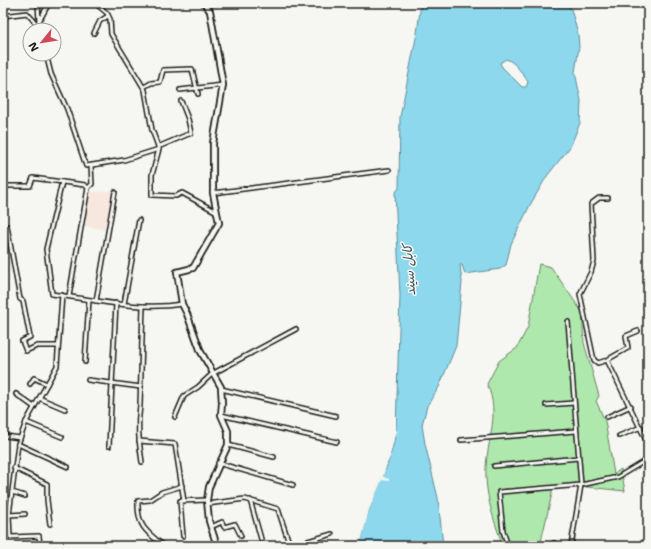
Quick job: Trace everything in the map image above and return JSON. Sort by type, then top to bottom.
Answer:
[{"type":"street","points":[[38,3],[38,22]]},
{"type":"street","points":[[39,22],[49,3]]},
{"type":"street","points":[[96,3],[108,16],[111,34],[144,87],[152,130],[159,148],[152,175],[152,194],[176,196],[182,193],[217,212]]},
{"type":"street","points":[[204,3],[210,11],[223,85],[213,143],[213,192],[219,223],[193,268],[177,272],[182,304],[201,352],[221,389],[221,415],[228,431],[228,445],[218,463],[209,487],[207,502],[211,527],[217,546]]},
{"type":"street","points":[[3,16],[27,13],[37,22]]},
{"type":"street","points":[[94,33],[100,21],[108,16]]},
{"type":"street","points":[[48,62],[51,74],[67,109],[86,166],[124,160],[159,148],[179,136],[191,133],[188,119],[181,102]]},
{"type":"street","points":[[144,87],[151,83],[160,82],[163,70],[192,69],[198,94]]},
{"type":"street","points":[[180,90],[223,85]]},
{"type":"street","points":[[69,296],[88,188],[92,184],[91,166]]},
{"type":"street","points":[[213,192],[389,170]]},
{"type":"street","points":[[3,186],[30,186],[33,178],[85,185],[88,188]]},
{"type":"street","points":[[62,182],[46,249],[52,294],[143,306],[163,307],[182,304]]},
{"type":"street","points":[[96,301],[115,192]]},
{"type":"street","points":[[608,198],[599,198],[591,204],[594,261],[591,272],[580,294],[594,360],[598,363],[607,360],[628,348],[626,336],[638,331]]},
{"type":"street","points":[[124,304],[139,220]]},
{"type":"street","points":[[3,226],[7,226],[20,299],[23,301],[30,336],[22,340],[26,351],[37,346],[58,346]]},
{"type":"street","points":[[40,546],[39,536],[10,537],[9,515],[18,444],[26,422],[57,366],[62,295]]},
{"type":"street","points":[[84,362],[89,300]]},
{"type":"street","points":[[109,446],[116,303]]},
{"type":"street","points":[[142,462],[137,421],[141,387],[143,306]]},
{"type":"street","points":[[568,322],[580,484],[571,546]]},
{"type":"street","points":[[175,417],[184,396],[198,388],[212,374],[296,329]]},
{"type":"street","points":[[607,360],[631,406],[648,444]]},
{"type":"street","points":[[30,384],[34,378],[47,384]]},
{"type":"street","points":[[88,380],[141,387]]},
{"type":"street","points":[[221,389],[336,416]]},
{"type":"street","points":[[16,394],[34,407]]},
{"type":"street","points":[[39,398],[65,409]]},
{"type":"street","points":[[546,405],[574,402]]},
{"type":"street","points":[[607,417],[631,406]]},
{"type":"street","points":[[221,415],[337,442]]},
{"type":"street","points":[[26,422],[62,437]]},
{"type":"street","points":[[619,436],[640,427]]},
{"type":"street","points":[[461,440],[576,431]]},
{"type":"street","points":[[6,436],[20,438]]},
{"type":"street","points":[[139,441],[175,444],[184,501]]},
{"type":"street","points":[[18,444],[68,467]]},
{"type":"street","points":[[228,445],[274,457]]},
{"type":"street","points":[[494,466],[578,458]]},
{"type":"street","points":[[508,546],[503,532],[499,492],[580,484],[618,477],[648,459]]},
{"type":"street","points":[[218,463],[293,485]]},
{"type":"street","points":[[14,468],[47,484],[50,524]]},
{"type":"street","points":[[164,546],[151,537],[143,528],[137,512],[138,501],[150,500],[162,492],[182,486]]},
{"type":"street","points":[[12,492],[25,496]]},
{"type":"street","points":[[183,536],[180,501],[207,502],[245,499],[278,508],[290,546],[332,534]]},
{"type":"street","points":[[250,500],[261,540]]},
{"type":"street","points":[[9,515],[25,514]]},
{"type":"street","points":[[211,527],[222,522],[224,527],[235,524],[241,536]]},
{"type":"shaded area","points":[[114,191],[107,230],[84,226],[90,192]]},
{"type":"green space","points":[[539,264],[551,267],[582,312],[584,343],[599,396],[596,401],[605,421],[614,474],[621,469],[625,491],[587,487],[553,489],[540,546],[503,546],[492,512],[486,478],[487,454],[493,420],[491,396],[487,384],[499,361],[517,348],[528,327]]},
{"type":"water","name":"کابل سيند","points":[[421,3],[567,3],[571,9],[578,34],[579,47],[575,72],[581,101],[580,123],[570,147],[547,176],[530,205],[511,244],[506,265],[500,269],[465,274],[462,265],[460,265],[462,282],[456,346],[439,387],[427,406],[422,425],[438,498],[443,546],[360,546],[368,514],[388,461],[396,431],[400,295],[395,193],[399,188],[400,117],[417,33]],"holes":[[[506,59],[509,60],[528,82],[526,87],[522,87],[502,67],[500,63]]]},
{"type":"pier","points":[[395,399],[396,430],[398,432],[395,433],[391,455],[383,477],[389,479],[389,481],[382,480],[369,510],[360,546],[358,546],[365,515],[381,479],[392,441]]}]
